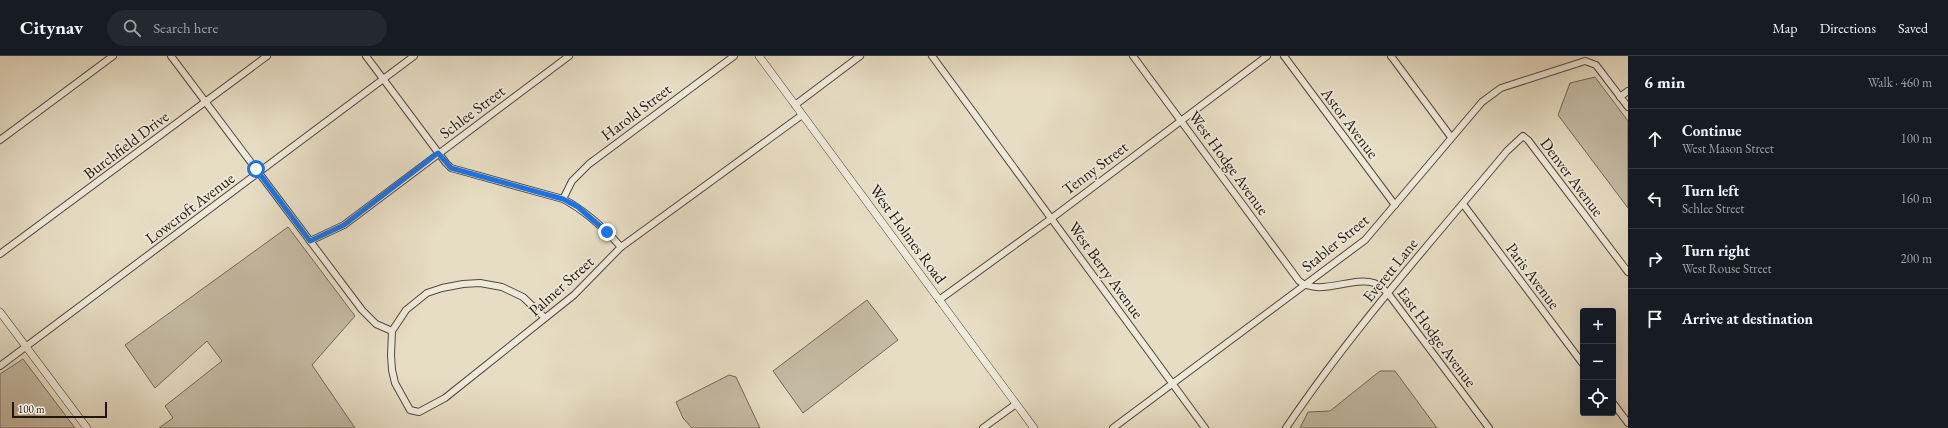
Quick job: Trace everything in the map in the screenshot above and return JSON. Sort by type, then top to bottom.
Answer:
[{"type":"street","points":[[0,140],[112,56]]},
{"type":"street","points":[[171,56],[362,310],[376,324],[392,331],[406,310],[427,293],[442,288],[463,284],[480,283],[502,287],[522,298],[545,318]]},
{"type":"street","name":"Burchfield Drive","points":[[0,254],[267,56]]},
{"type":"street","points":[[366,56],[438,153],[451,168],[563,199],[578,207],[607,232],[621,247]]},
{"type":"street","name":"Lowcroft Avenue","points":[[0,366],[414,56]]},
{"type":"street","name":"Schlee Street","points":[[310,241],[344,225],[569,56]]},
{"type":"street","name":"Harold Street","points":[[563,199],[572,181],[589,164],[734,56]]},
{"type":"street","name":"West Holmes Road","points":[[759,56],[1034,428]]},
{"type":"street","points":[[795,104],[860,56]]},
{"type":"street","name":"West Berry Avenue","points":[[932,56],[1205,428]]},
{"type":"street","name":"West Hodge Avenue","points":[[1134,56],[1304,285]]},
{"type":"street","name":"Tenny Street","points":[[939,300],[1052,218],[1266,56]]},
{"type":"street","name":"Astor Avenue","points":[[1284,56],[1395,205]]},
{"type":"street","points":[[1390,56],[1451,137]]},
{"type":"street","name":"Stabler Street","points":[[1113,428],[1365,240],[1451,137],[1482,102],[1494,92],[1585,61],[1596,65],[1620,97]]},
{"type":"street","points":[[1628,92],[1620,97],[1628,107]]},
{"type":"street","name":"Palmer Street","points":[[392,331],[390,355],[395,383],[410,410],[419,412],[445,398],[574,295],[621,247],[802,115]]},
{"type":"street","name":"Everett Lane","points":[[1286,428],[1316,383],[1387,292],[1507,152],[1523,136]]},
{"type":"street","name":"Denver Avenue","points":[[1523,136],[1528,140],[1628,272]]},
{"type":"street","name":"Paris Avenue","points":[[1463,204],[1580,360]]},
{"type":"street","name":"East Hodge Avenue","points":[[1304,285],[1316,287],[1374,283],[1387,292],[1489,428]]},
{"type":"street","points":[[0,312],[87,428]]},
{"type":"street","points":[[984,428],[1016,404]]},
{"type":"street","points":[[1616,407],[1628,423]]},
{"type":"shaded area","points":[[1595,77],[1628,121],[1628,208],[1558,115],[1570,83]]},
{"type":"shaded area","points":[[288,227],[355,316],[312,365],[355,428],[159,428],[173,418],[165,406],[222,361],[207,341],[155,388],[125,345]]},
{"type":"shaded area","points":[[867,300],[898,340],[803,413],[773,371]]},
{"type":"shaded area","points":[[23,359],[75,428],[0,428],[0,374]]},
{"type":"shaded area","points":[[1380,371],[1395,371],[1437,428],[1300,428],[1308,412],[1330,411]]},
{"type":"shaded area","points":[[729,375],[736,377],[760,428],[692,428],[683,418],[676,402]]},
{"type":"route","points":[[256,169],[310,241],[344,225],[438,153],[451,168],[463,170],[563,199],[578,207],[607,232]]}]
